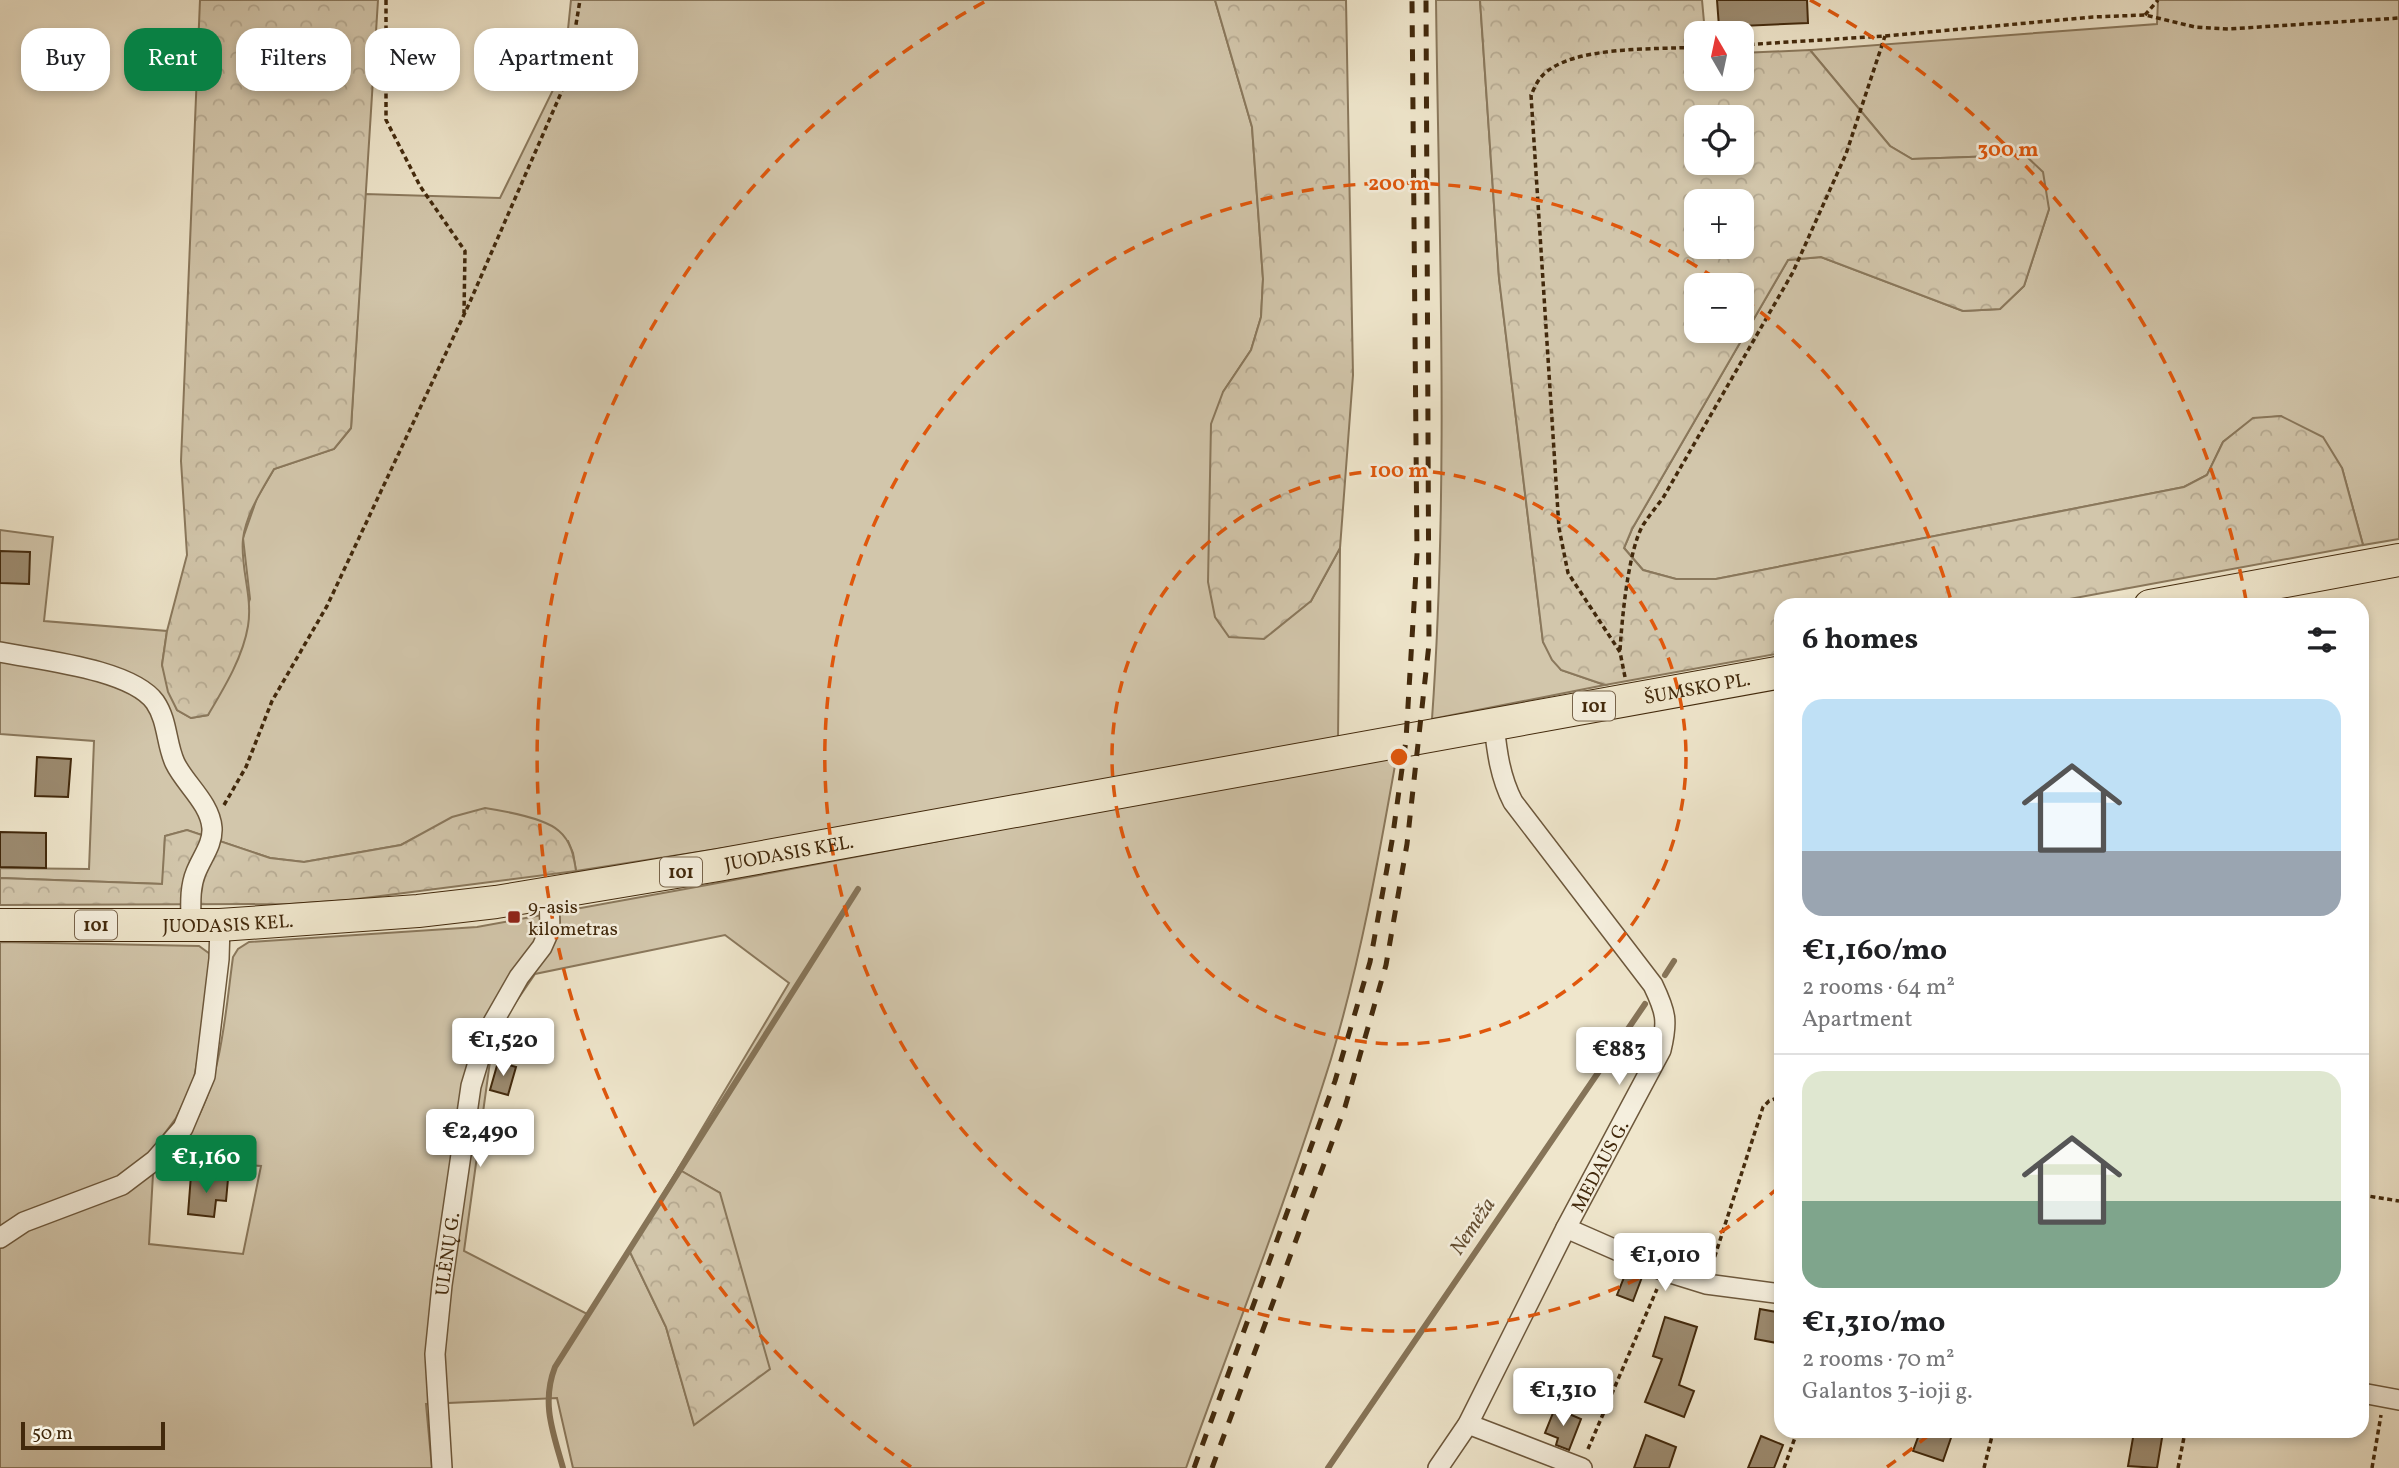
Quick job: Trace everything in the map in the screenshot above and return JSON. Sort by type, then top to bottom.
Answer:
[{"type":"main road","points":[[2193,598],[2399,560]]},
{"type":"main road","name":"ŠUMSKO PL.","points":[[1406,740],[1774,673]]},
{"type":"main road","name":"JUODASIS KEL.","points":[[0,925],[206,925],[418,911],[549,893],[812,849],[1406,740]]},
{"type":"street","points":[[0,652],[115,676],[137,686],[154,701],[164,719],[175,762],[202,803],[212,825],[211,841],[195,874],[190,893],[219,959],[205,1076],[183,1128],[155,1160],[122,1185],[24,1222],[0,1238]]},
{"type":"street","name":"MEDAUS G.","points":[[1438,1468],[1468,1424],[1566,1228],[1661,1051],[1666,1027],[1662,1005],[1653,985],[1513,802],[1505,786],[1499,763],[1494,725]]},
{"type":"street","name":"ULĖNŲ G.","points":[[442,1468],[435,1354],[442,1285],[471,1086],[486,1033],[519,977],[542,947],[550,929],[549,893]]},
{"type":"street","points":[[1566,1228],[1664,1272],[1706,1284],[1774,1293]]},
{"type":"street","points":[[2369,1394],[2391,1399]]},
{"type":"street","points":[[1468,1424],[1581,1468]]},
{"type":"path","points":[[386,0],[386,120],[420,186],[465,251],[464,315]]},
{"type":"path","points":[[212,825],[246,767],[272,701],[327,606],[464,315],[561,93],[570,61],[580,0]]},
{"type":"path","points":[[2145,15],[2158,0]]},
{"type":"path","points":[[1754,44],[1885,36],[2093,17],[2145,15],[2195,27],[2228,29],[2399,18]]},
{"type":"path","points":[[1630,700],[1620,652],[1623,611],[1637,541],[1643,526],[1663,498],[1793,272],[1846,154],[1885,36]]},
{"type":"path","points":[[1620,652],[1568,573],[1559,528],[1531,95],[1542,76],[1563,61],[1590,53],[1684,48]]},
{"type":"path","points":[[1706,1284],[1763,1107],[1774,1099]]},
{"type":"path","points":[[2369,1196],[2399,1201]]},
{"type":"path","points":[[1581,1468],[1664,1272]]},
{"type":"path","points":[[2372,1468],[2391,1399]]},
{"type":"path","points":[[1784,1468],[1795,1438]]},
{"type":"path","points":[[1984,1468],[1992,1438]]},
{"type":"path","points":[[2179,1468],[2184,1438]]},
{"type":"green space","points":[[200,0],[378,0],[376,28],[365,28],[365,91],[372,91],[351,428],[334,449],[274,469],[260,494],[247,520],[243,539],[249,604],[246,638],[232,672],[208,715],[191,718],[177,710],[168,692],[162,665],[167,631],[187,555],[181,461],[196,91],[222,91],[222,28],[199,28]]},
{"type":"green space","points":[[571,0],[1215,0],[1252,127],[1263,279],[1261,317],[1251,350],[1223,392],[1311,601],[1340,548],[1338,739],[859,827],[576,871],[568,841],[420,835],[401,845],[304,862],[270,858],[187,830],[165,836],[163,884],[0,878],[0,868],[89,869],[94,741],[0,734],[0,530],[53,537],[44,621],[167,631],[162,665],[177,710],[191,718],[208,715],[250,599],[243,538],[257,498],[274,469],[334,449],[351,428],[365,194],[500,198],[553,91],[638,91],[638,28],[568,28]]},
{"type":"green space","points":[[1215,0],[1346,0],[1353,375],[1340,548],[1311,601],[1264,639],[1229,637],[1215,617],[1208,582],[1211,424],[1223,392],[1251,350],[1261,317],[1263,279],[1252,127]]},
{"type":"green space","points":[[1436,0],[1480,0],[1499,278],[1543,642],[1561,670],[1605,685],[1432,719],[1442,449]]},
{"type":"green space","points":[[1480,0],[1702,0],[1704,21],[1684,21],[1684,91],[1754,91],[1754,52],[1810,50],[1890,146],[1912,159],[2025,155],[2043,172],[2049,209],[2024,286],[2000,309],[1963,311],[1821,257],[1788,260],[1754,319],[1754,273],[1684,273],[1684,343],[1740,343],[1632,529],[1624,548],[1643,570],[1676,579],[1716,579],[2184,487],[2207,475],[2223,442],[2253,418],[2281,416],[2323,437],[2342,468],[2363,545],[2075,598],[1774,598],[1774,654],[1605,685],[1561,670],[1552,660],[1543,642],[1499,278]]},
{"type":"green space","points":[[2158,0],[2399,0],[2399,539],[2363,545],[2342,468],[2281,416],[2253,419],[2223,442],[2207,475],[2184,487],[1716,579],[1676,579],[1643,570],[1624,548],[1632,529],[1740,343],[1754,343],[1754,319],[1788,260],[1821,257],[1963,311],[2000,309],[2024,286],[2049,209],[2025,155],[1912,159],[1890,146],[1810,50],[2157,24]]},
{"type":"green space","points":[[1397,754],[1360,945],[1331,1059],[1279,1213],[1186,1468],[573,1468],[557,1398],[426,1404],[432,1468],[0,1468],[0,1246],[41,1223],[153,1174],[149,1244],[243,1254],[261,1166],[166,1158],[191,1130],[210,1090],[221,1046],[233,957],[238,949],[249,942],[477,927]],"holes":[[[725,935],[789,983],[678,1169],[720,1193],[694,1424],[666,1327],[629,1250],[589,1315],[464,1251],[491,1054],[507,1015],[535,974]]]},
{"type":"green space","points":[[485,808],[524,816],[553,826],[569,844],[576,871],[349,900],[291,904],[0,905],[0,878],[162,884],[165,836],[187,830],[270,858],[304,862],[401,845],[452,817]]},
{"type":"green space","points":[[0,942],[199,946],[210,954],[213,975],[193,1084],[176,1118],[138,1167],[113,1182],[34,1208],[0,1226]]},
{"type":"green space","points":[[678,1169],[720,1193],[770,1369],[694,1425],[666,1327],[629,1250]]},
{"type":"building","points":[[1717,0],[1807,0],[1808,23],[1754,25],[1754,21],[1719,21]]},
{"type":"building","points":[[0,551],[30,552],[29,584],[0,583]]},
{"type":"building","points":[[37,757],[71,759],[68,797],[35,796]]},
{"type":"building","points":[[0,832],[46,833],[46,868],[0,867]]},
{"type":"building","points":[[498,1062],[516,1067],[508,1095],[490,1090]]},
{"type":"building","points":[[191,1175],[228,1179],[226,1201],[216,1200],[214,1217],[188,1214]]},
{"type":"building","points":[[1627,1270],[1642,1277],[1633,1301],[1617,1295]]},
{"type":"building","points":[[1760,1309],[1774,1312],[1774,1343],[1755,1339]]},
{"type":"building","points":[[1665,1317],[1697,1327],[1679,1385],[1694,1391],[1684,1417],[1645,1402],[1662,1359],[1653,1356]]},
{"type":"building","points":[[1555,1408],[1581,1419],[1569,1450],[1556,1445],[1558,1438],[1545,1433]]},
{"type":"building","points":[[1646,1435],[1676,1447],[1669,1468],[1634,1468]]},
{"type":"building","points":[[1761,1436],[1783,1445],[1774,1468],[1748,1468]]},
{"type":"building","points":[[1918,1438],[1951,1438],[1943,1461],[1913,1451]]},
{"type":"building","points":[[2133,1438],[2162,1438],[2157,1468],[2128,1466]]},
{"type":"waterway","points":[[563,1468],[550,1418],[549,1393],[555,1367],[858,889]]},
{"type":"waterway","name":"Nemėža","points":[[1665,975],[1674,961]]},
{"type":"waterway","name":"Nemėža","points":[[1328,1468],[1645,1004]]},
{"type":"railway","points":[[1194,1468],[1335,1081],[1370,962],[1392,841],[1406,740],[1417,554],[1412,0]]},
{"type":"railway","points":[[1212,1468],[1345,1107],[1386,965],[1407,844],[1429,644],[1426,0]]},
{"type":"place","name":"9-asis kilometras","points":[[514,917]]}]
